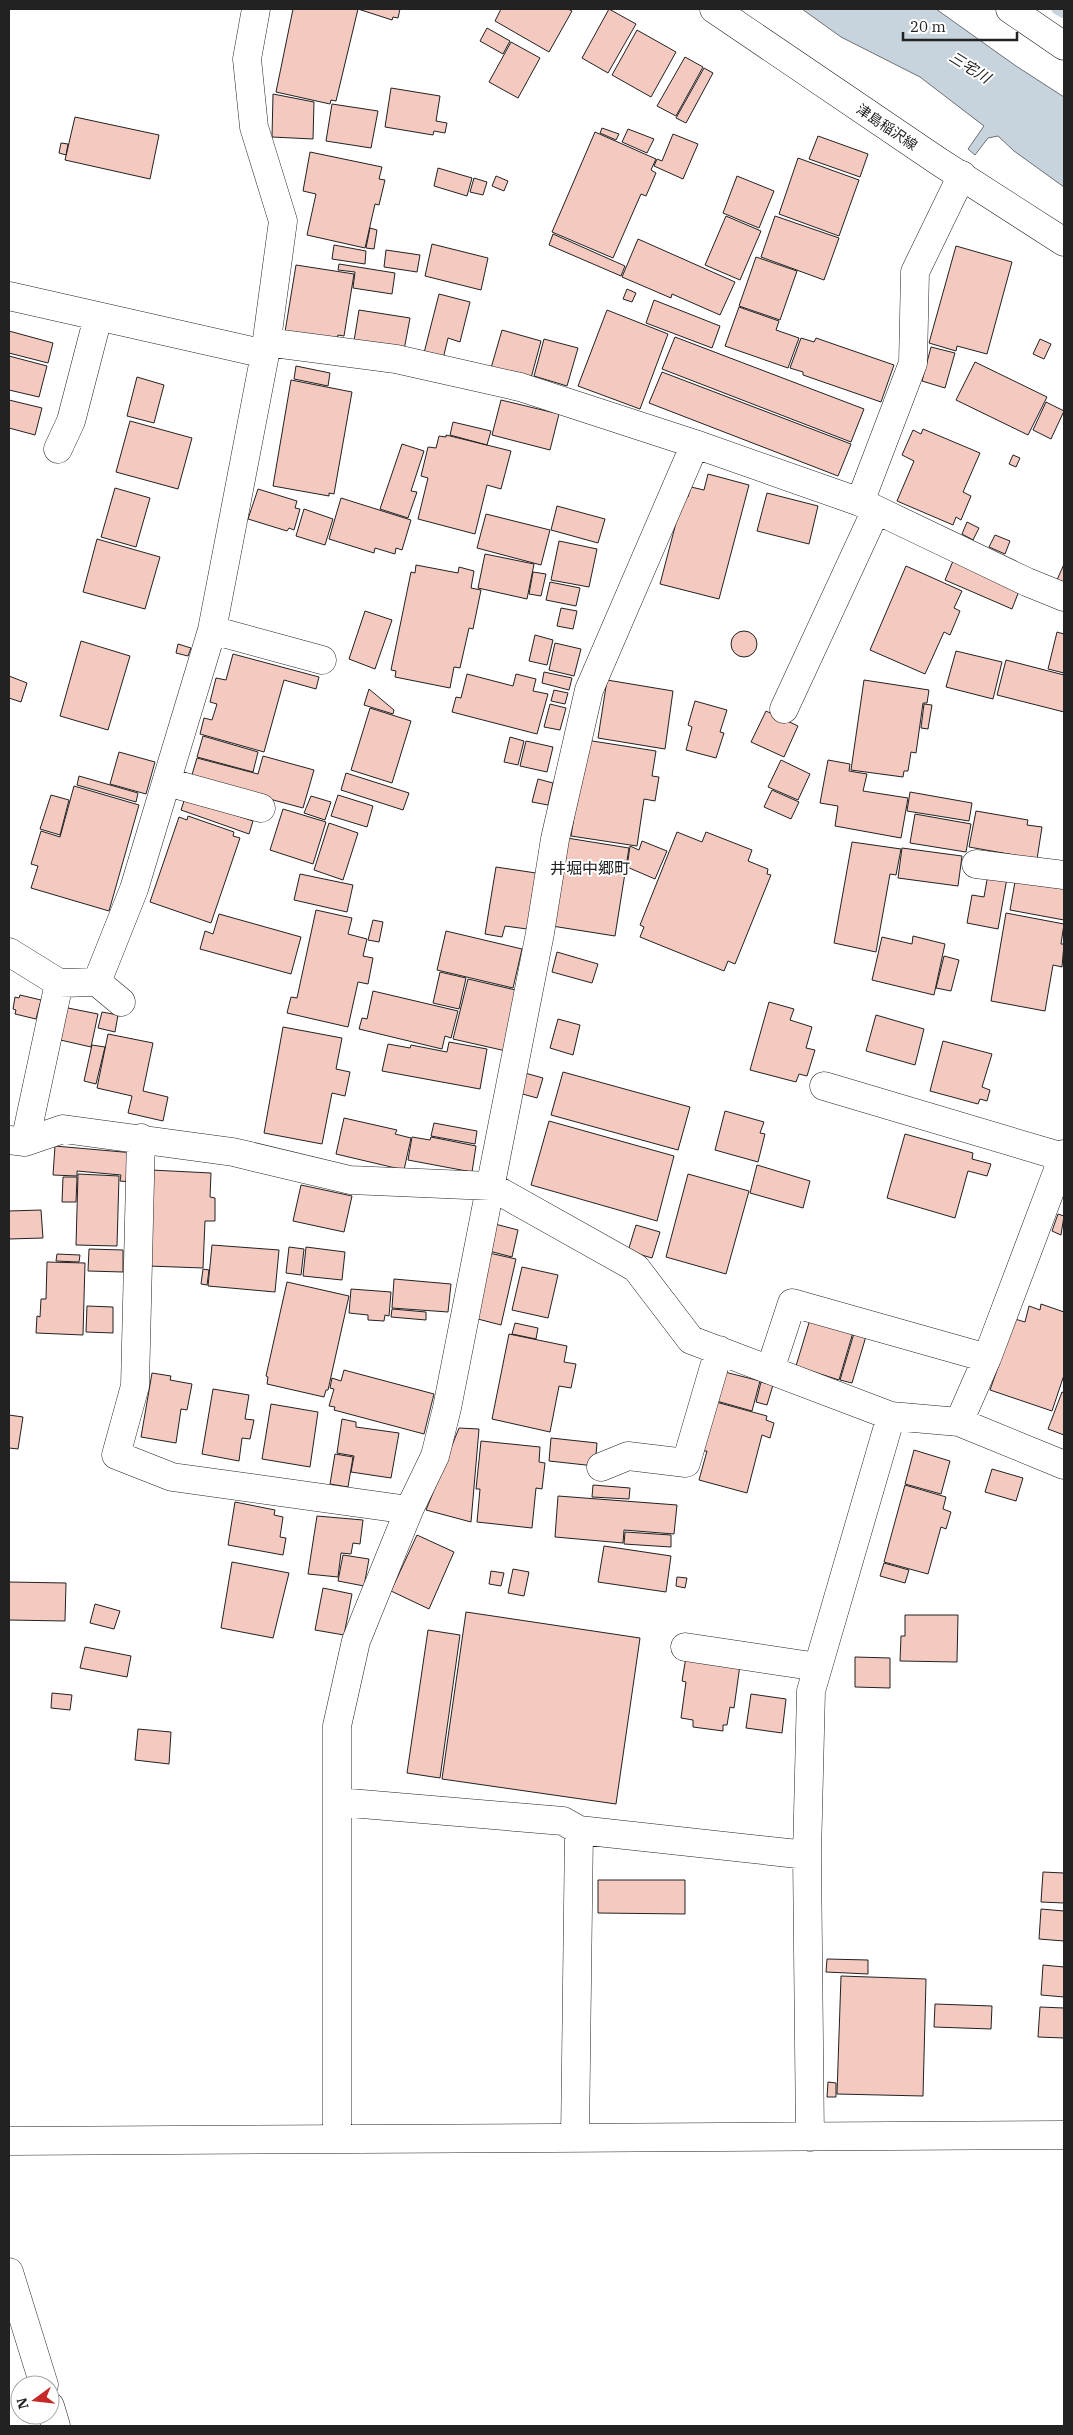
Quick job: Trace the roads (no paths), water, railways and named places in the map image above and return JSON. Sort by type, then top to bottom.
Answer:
[{"type":"street","points":[[97,982],[134,889],[212,630],[265,348],[283,221],[254,127],[247,59],[256,9]]},
{"type":"street","name":"津島稲沢線","points":[[714,9],[906,140],[1064,242]]},
{"type":"street","points":[[1010,9],[1064,46]]},
{"type":"street","points":[[784,710],[868,506],[913,363],[915,272],[962,175]]},
{"type":"street","points":[[9,296],[98,317],[265,348],[396,359],[520,387],[695,444],[868,506],[1026,582],[1064,597]]},
{"type":"street","points":[[58,449],[71,422],[98,317]]},
{"type":"street","points":[[337,2139],[337,1726],[356,1641],[409,1510],[435,1456],[443,1428],[540,933],[555,839],[589,690],[695,444]]},
{"type":"street","points":[[212,630],[322,660]]},
{"type":"street","points":[[167,782],[261,808]]},
{"type":"street","points":[[976,864],[1064,875]]},
{"type":"street","points":[[9,952],[59,983],[97,982],[121,1002]]},
{"type":"street","points":[[59,983],[17,1141],[63,1129],[141,1138],[233,1152],[350,1180],[490,1186],[636,1268],[691,1340],[891,1416],[959,1422],[1064,1465]]},
{"type":"street","points":[[824,1086],[1064,1155],[987,1358],[959,1422]]},
{"type":"street","points":[[141,1138],[135,1386],[116,1455],[172,1477],[409,1510]]},
{"type":"street","points":[[770,1370],[792,1303],[987,1358]]},
{"type":"street","points":[[601,1467],[628,1456],[686,1463],[719,1350]]},
{"type":"street","points":[[810,2137],[807,1855],[811,1691],[891,1416]]},
{"type":"street","points":[[685,1647],[818,1667]]},
{"type":"street","points":[[338,1802],[563,1821],[579,1830],[807,1855]]},
{"type":"street","points":[[575,2138],[579,1830]]},
{"type":"street","points":[[9,2141],[1064,2135]]},
{"type":"street","points":[[9,2272],[41,2375]]},
{"type":"water","name":"三宅川","points":[[802,9],[936,9],[1016,66],[1064,97],[1064,187],[1014,151],[998,136],[988,138],[975,155],[968,149],[984,126],[920,77],[841,37]]},
{"type":"waterway","points":[[1057,9],[1064,13]]},
{"type":"district","name":"井堀中郷町","points":[[590,868]]}]
